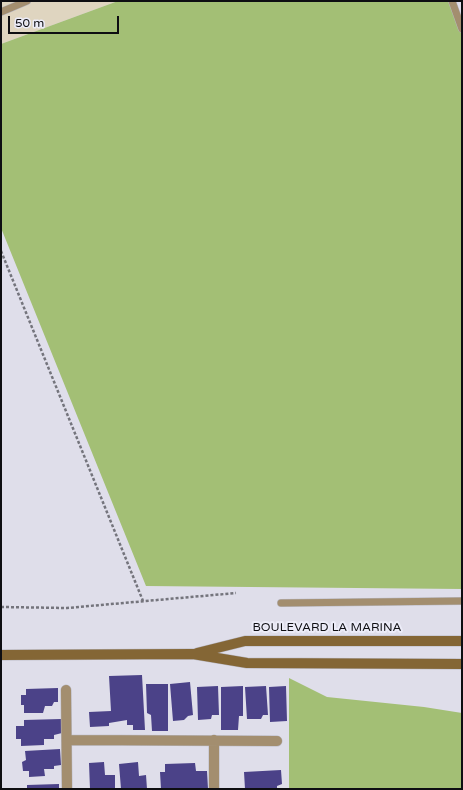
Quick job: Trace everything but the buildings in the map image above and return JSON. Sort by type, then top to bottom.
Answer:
[{"type":"street","name":"BOULEVARD LA MARINA","points":[[193,654],[245,641],[462,641]]},
{"type":"street","name":"BOULEVARD LA MARINA","points":[[1,655],[193,654],[247,663],[462,664]]},
{"type":"street","points":[[66,690],[67,789]]},
{"type":"street","points":[[67,740],[277,741]]},
{"type":"street","points":[[214,740],[214,789]]},
{"type":"lane","points":[[1,12],[27,1]]},
{"type":"lane","points":[[452,1],[462,29]]},
{"type":"lane","points":[[282,603],[462,601]]},
{"type":"path","points":[[1,251],[143,601]]},
{"type":"path","points":[[1,607],[67,608],[236,593]]},
{"type":"shaded area","points":[[1,1],[118,1],[1,44]]},
{"type":"green space","points":[[118,1],[452,1],[462,30],[462,589],[146,586],[1,228],[1,44]]},
{"type":"green space","points":[[289,678],[327,697],[424,707],[462,713],[462,789],[289,789]]}]
